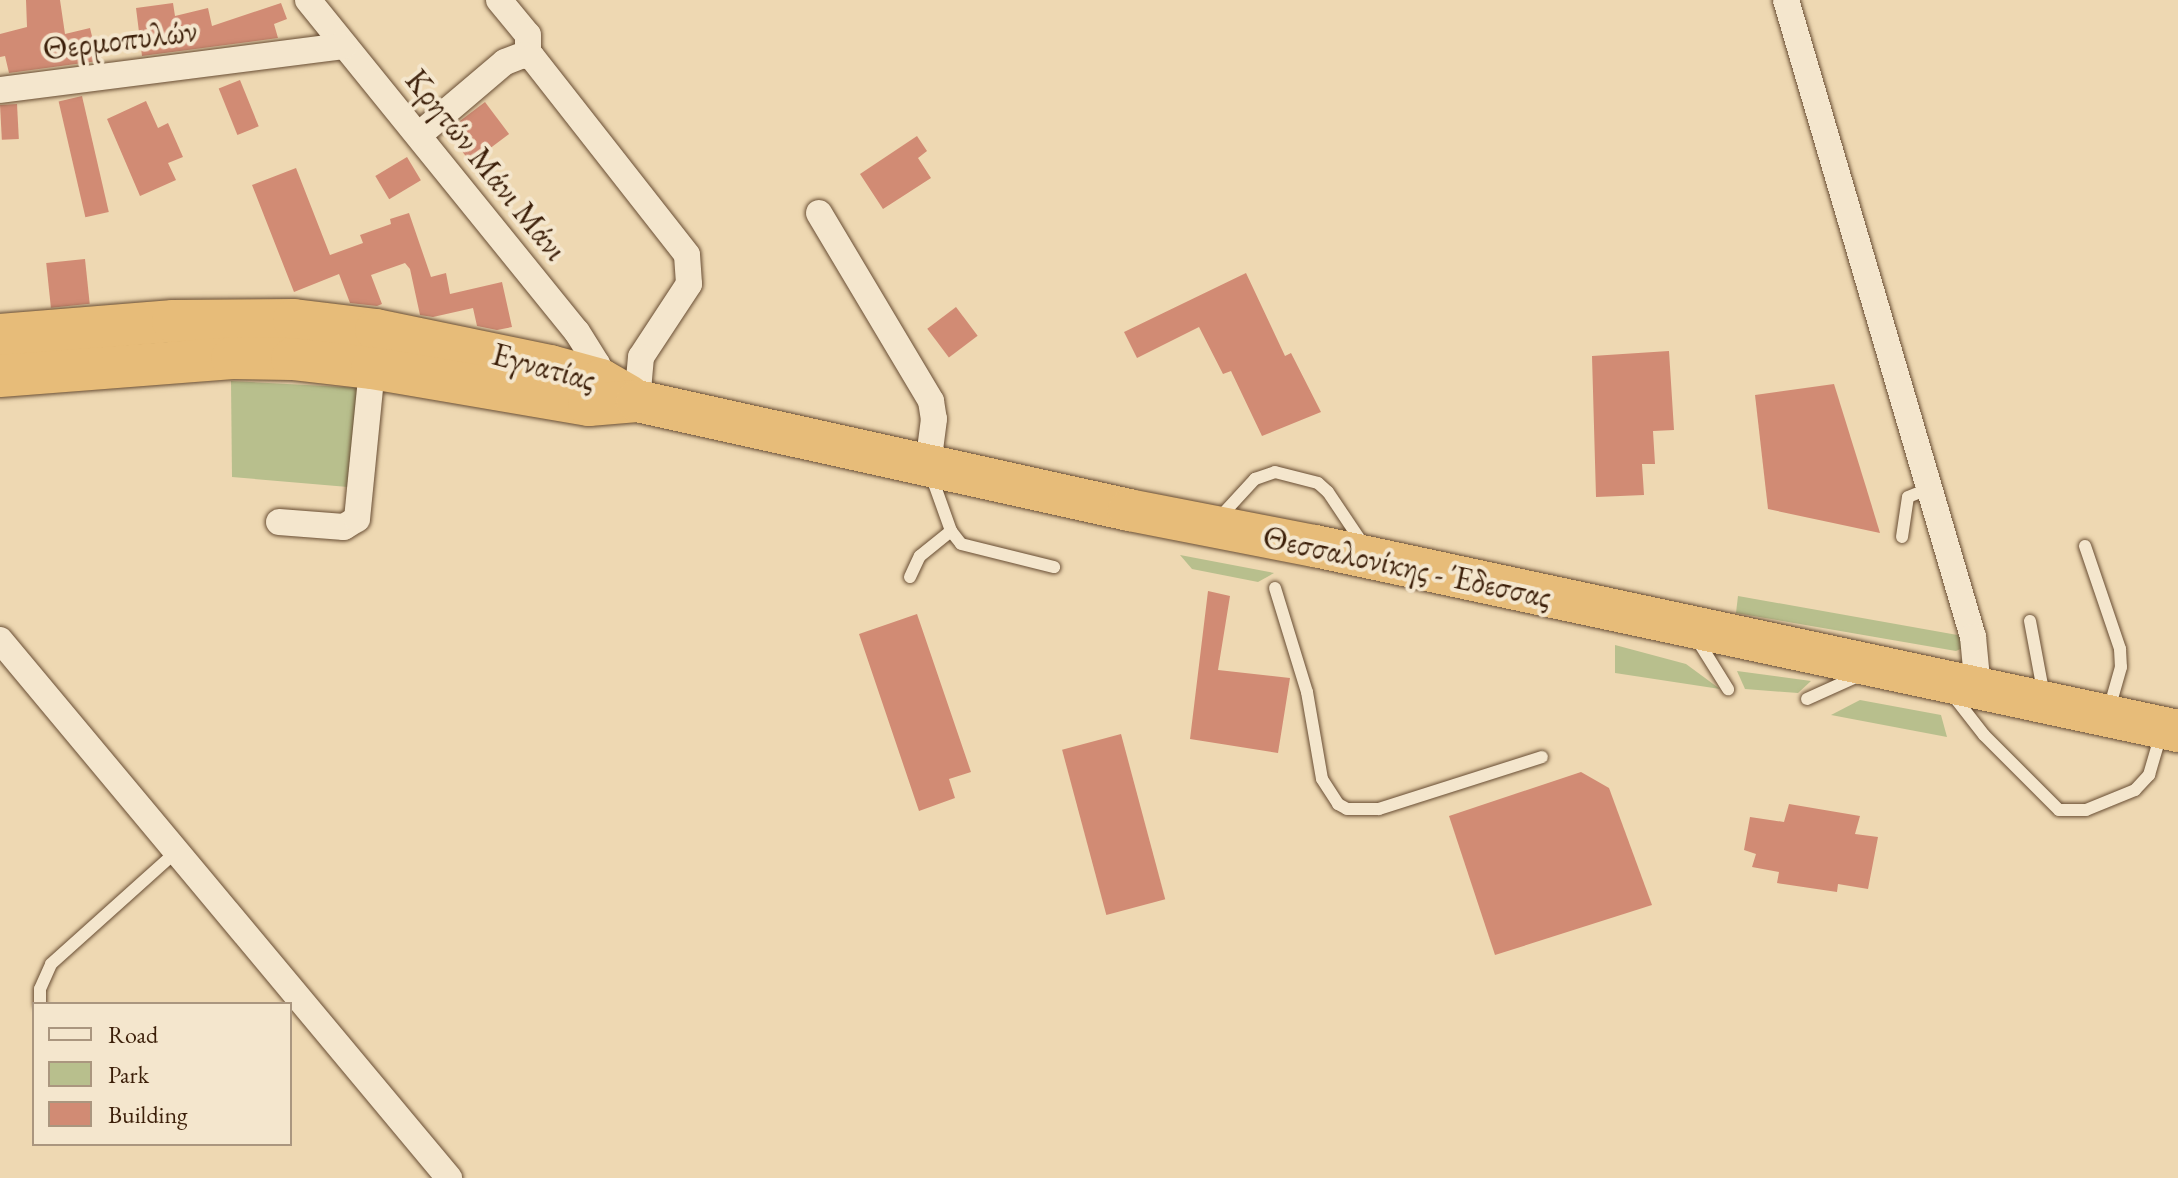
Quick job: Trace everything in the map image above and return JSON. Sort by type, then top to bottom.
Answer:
[{"type":"highway","name":"Εγνατίας","points":[[0,335],[173,321],[294,320],[376,330],[550,366],[601,380],[637,401]]},
{"type":"highway","name":"Εγνατίας","points":[[0,376],[232,358],[292,359],[372,368],[589,405],[637,401]]},
{"type":"highway","name":"Θεσσαλονίκης - Έδεσσας","points":[[637,401],[1878,670],[2170,729]]},
{"type":"street","name":"Κρητών Μάνι Μάνι","points":[[308,0],[420,134],[564,315],[597,364],[601,380]]},
{"type":"street","points":[[499,0],[528,35],[528,56]]},
{"type":"street","points":[[1786,0],[1976,650],[1960,686]]},
{"type":"street","name":"Θερμοπυλών","points":[[0,90],[344,46]]},
{"type":"street","points":[[420,134],[505,62],[532,57],[687,255],[689,284],[641,357],[637,401]]},
{"type":"street","points":[[819,213],[931,401],[934,419],[928,465]]},
{"type":"street","points":[[550,366],[564,315]]},
{"type":"street","points":[[279,522],[344,527],[357,519],[372,368]]},
{"type":"street","points":[[0,640],[449,1178]]},
{"type":"lane","points":[[928,465],[951,531],[961,544],[1054,567]]},
{"type":"lane","points":[[1212,526],[1255,479],[1275,472],[1318,483],[1328,492],[1374,559]]},
{"type":"lane","points":[[1902,537],[1908,497],[1928,489]]},
{"type":"lane","points":[[910,577],[920,556],[951,531]]},
{"type":"lane","points":[[2085,546],[2120,649],[2121,667],[2107,716]]},
{"type":"lane","points":[[1275,588],[1307,692],[1322,779],[1338,804],[1360,811],[1379,809],[1542,757]]},
{"type":"lane","points":[[2030,621],[2045,703]]},
{"type":"lane","points":[[1689,628],[1728,689]]},
{"type":"lane","points":[[1807,699],[1878,670]]},
{"type":"lane","points":[[1960,686],[1984,735],[2059,810],[2086,810],[2135,790],[2149,775],[2170,729]]},
{"type":"lane","points":[[40,1002],[40,989],[51,964],[177,851]]},
{"type":"green space","points":[[231,381],[363,388],[348,487],[232,477]]},
{"type":"green space","points":[[1180,555],[1274,573],[1258,582],[1192,569]]},
{"type":"green space","points":[[1738,596],[1963,636],[1965,647],[1956,651],[1736,613]]},
{"type":"green space","points":[[1615,645],[1686,664],[1720,689],[1615,673]]},
{"type":"green space","points":[[1737,671],[1811,681],[1798,693],[1745,689]]},
{"type":"green space","points":[[1860,700],[1941,715],[1947,737],[1831,715]]},
{"type":"building","points":[[26,0],[60,0],[65,34],[90,28],[98,61],[9,73],[5,56],[0,57],[0,34],[27,27]]},
{"type":"building","points":[[173,3],[175,16],[208,8],[212,26],[281,3],[287,19],[274,24],[278,38],[142,56],[136,8]]},
{"type":"building","points":[[240,80],[259,126],[237,135],[219,89]]},
{"type":"building","points":[[82,96],[109,212],[85,217],[59,101]]},
{"type":"building","points":[[146,101],[158,128],[168,123],[183,157],[168,163],[176,180],[140,196],[107,119]]},
{"type":"building","points":[[485,102],[509,134],[471,163],[447,131]]},
{"type":"building","points":[[17,104],[19,139],[2,140],[0,105]]},
{"type":"building","points":[[917,136],[927,151],[918,158],[931,178],[883,209],[860,174]]},
{"type":"building","points":[[407,157],[421,180],[389,199],[375,176]]},
{"type":"building","points":[[296,168],[330,255],[363,243],[360,235],[391,224],[390,219],[409,213],[431,277],[446,273],[450,294],[502,282],[512,327],[497,330],[477,326],[473,308],[433,317],[420,315],[410,269],[405,263],[371,275],[382,304],[377,306],[350,303],[339,274],[294,292],[252,185]]},
{"type":"building","points":[[85,259],[90,304],[51,308],[46,263]]},
{"type":"building","points":[[1246,273],[1285,356],[1291,353],[1321,412],[1262,436],[1231,371],[1223,374],[1199,327],[1137,358],[1124,332]]},
{"type":"building","points":[[956,307],[978,336],[949,357],[927,329]]},
{"type":"building","points":[[1669,351],[1674,430],[1653,431],[1655,464],[1642,464],[1644,495],[1596,497],[1592,356]]},
{"type":"building","points":[[1834,384],[1880,533],[1768,509],[1755,395]]},
{"type":"building","points":[[1208,591],[1230,596],[1218,670],[1290,678],[1278,753],[1190,739]]},
{"type":"building","points":[[917,614],[971,772],[949,779],[955,798],[919,811],[859,634]]},
{"type":"building","points":[[1121,734],[1165,899],[1106,915],[1062,750]]},
{"type":"building","points":[[1581,772],[1609,788],[1652,905],[1495,955],[1449,816]]},
{"type":"building","points":[[1789,804],[1860,816],[1855,834],[1878,837],[1868,889],[1838,884],[1837,892],[1777,883],[1779,872],[1752,867],[1756,854],[1744,850],[1750,817],[1784,822]]}]
